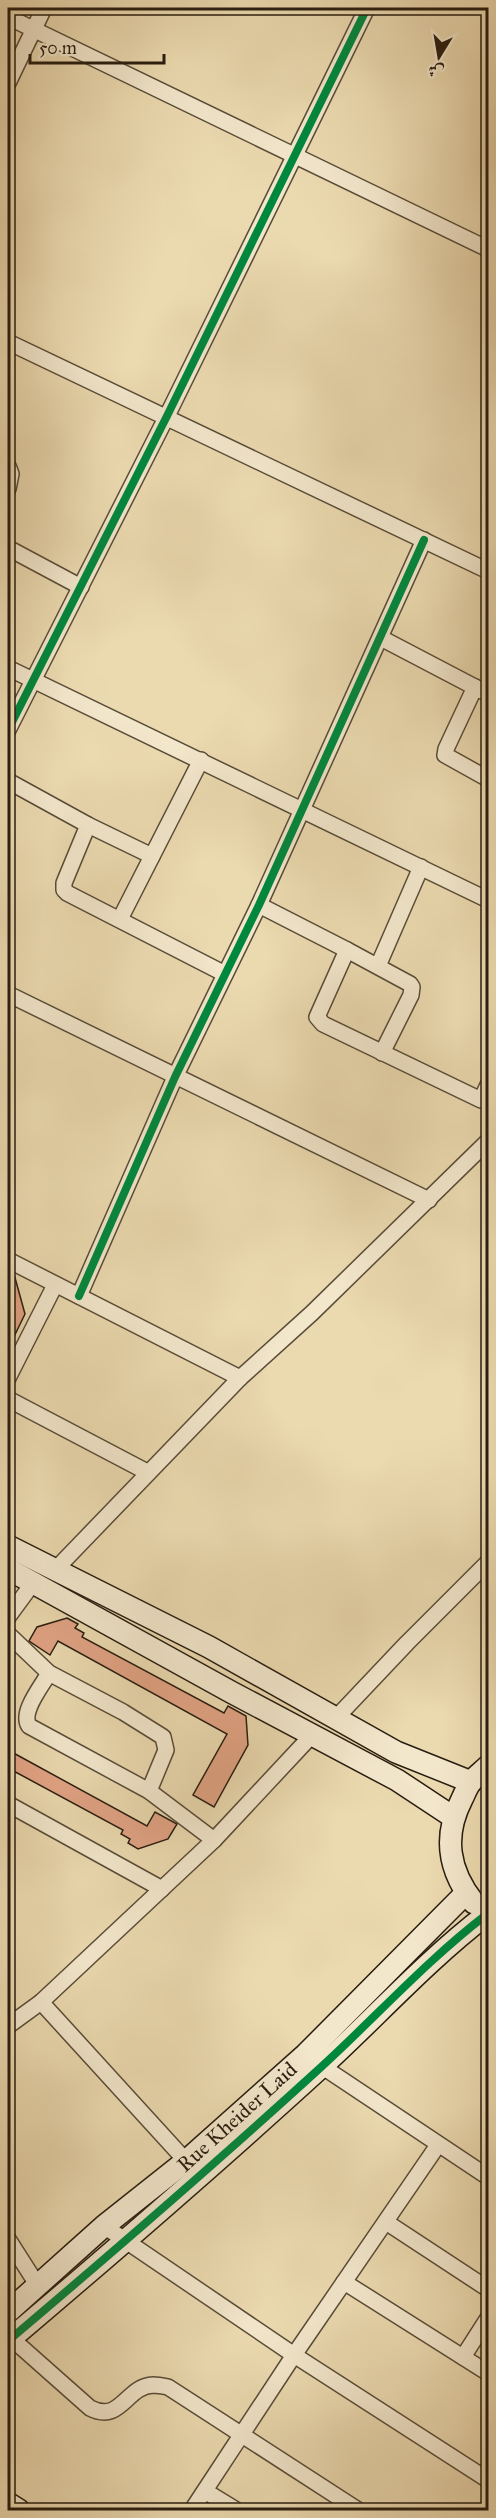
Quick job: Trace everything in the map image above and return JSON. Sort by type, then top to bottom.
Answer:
[{"type":"street","points":[[8,83],[44,8]]},
{"type":"street","points":[[8,730],[167,416],[367,8]]},
{"type":"street","points":[[8,17],[489,249]]},
{"type":"street","points":[[8,342],[489,571]]},
{"type":"street","points":[[8,466],[11,474],[8,489]]},
{"type":"street","points":[[79,1296],[175,1077],[258,905],[424,540]]},
{"type":"street","points":[[8,548],[81,587]]},
{"type":"street","points":[[381,638],[482,691],[446,749],[446,755],[449,759],[489,779]]},
{"type":"street","points":[[8,668],[489,900]]},
{"type":"street","points":[[120,919],[201,760]]},
{"type":"street","points":[[8,781],[88,825],[152,856]]},
{"type":"street","points":[[88,825],[64,883],[64,890],[225,974]]},
{"type":"street","points":[[378,966],[421,867]]},
{"type":"street","points":[[258,905],[410,984],[413,990],[382,1053]]},
{"type":"street","points":[[347,950],[317,1017],[323,1024],[485,1102],[489,1085]]},
{"type":"street","points":[[8,994],[429,1200]]},
{"type":"street","points":[[55,1570],[240,1378],[312,1313],[489,1141]]},
{"type":"street","points":[[8,1260],[240,1378]]},
{"type":"street","points":[[8,1378],[55,1285]]},
{"type":"street","points":[[8,1399],[147,1472]]},
{"type":"street","points":[[8,1545],[209,1647],[396,1752],[471,1782]]},
{"type":"street","points":[[336,1718],[407,1642],[489,1562]]},
{"type":"street","points":[[8,1569],[397,1780],[453,1817]]},
{"type":"street","points":[[8,1617],[33,1582]]},
{"type":"street","points":[[8,1634],[50,1673],[123,1712],[163,1737],[166,1750],[149,1791]]},
{"type":"street","points":[[50,1673],[26,1714],[27,1723],[149,1791],[214,1840]]},
{"type":"street","points":[[8,2026],[41,2002],[214,1840],[313,1734]]},
{"type":"street","points":[[487,1915],[466,1893],[454,1869],[451,1852],[453,1817],[471,1782],[489,1766]]},
{"type":"street","points":[[8,1804],[162,1889]]},
{"type":"street","name":"Rue Kheider Laid","points":[[9,2340],[127,2240],[313,2061],[466,1893]]},
{"type":"street","name":"Rue Kheider Laid","points":[[8,2312],[104,2226],[313,2061],[434,1957],[487,1915]]},
{"type":"street","points":[[41,2002],[186,2161]]},
{"type":"street","points":[[313,2061],[489,2177]]},
{"type":"street","points":[[192,2511],[294,2355],[438,2145]]},
{"type":"street","points":[[386,2222],[489,2289]]},
{"type":"street","points":[[104,2226],[294,2355],[489,2480]]},
{"type":"street","points":[[8,2239],[38,2286]]},
{"type":"street","points":[[344,2282],[489,2373]]},
{"type":"street","points":[[463,2357],[489,2318]]},
{"type":"street","points":[[9,2340],[99,2413],[111,2412],[141,2388],[152,2385],[168,2387],[358,2511]]},
{"type":"street","points":[[205,2491],[236,2511]]},
{"type":"street","points":[[8,2503],[19,2511]]},
{"type":"building","points":[[8,1271],[14,1274],[25,1314],[8,1349]]},
{"type":"building","points":[[67,1618],[78,1624],[75,1628],[84,1633],[82,1637],[224,1713],[228,1706],[246,1716],[248,1745],[214,1807],[193,1795],[227,1734],[58,1641],[50,1655],[29,1641],[37,1627]]},
{"type":"building","points":[[8,1750],[147,1826],[155,1812],[177,1824],[168,1839],[138,1849],[128,1843],[130,1839],[121,1834],[123,1830],[8,1768]]},
{"type":"cycle path","points":[[8,730],[167,416],[367,8]]},
{"type":"cycle path","points":[[79,1296],[175,1077],[259,905],[424,540]]},
{"type":"cycle path","points":[[8,2341],[242,2138],[340,2050],[442,1951],[486,1915]]}]
